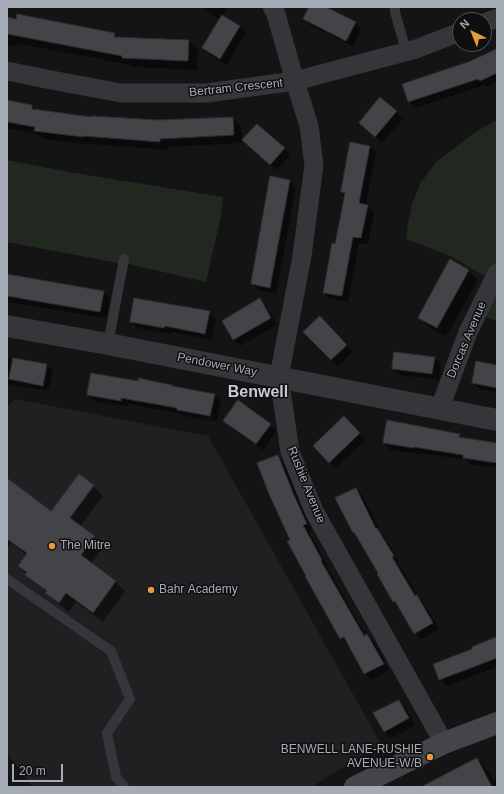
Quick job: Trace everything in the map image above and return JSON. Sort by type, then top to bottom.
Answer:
[{"type":"main road","points":[[355,787],[444,743],[497,723]]},
{"type":"street","name":"Rushie Avenue","points":[[272,7],[275,11],[295,81],[310,126],[314,166],[302,256],[279,377],[290,452],[314,511],[444,743]]},
{"type":"street","name":"Bertram Crescent","points":[[7,71],[121,93],[207,94],[295,81],[416,49],[452,35]]},
{"type":"street","name":"Dorcas Avenue","points":[[440,408],[468,332],[497,273]]},
{"type":"street","name":"Pendower Way","points":[[7,326],[108,344],[497,420]]},
{"type":"lane","points":[[395,7],[395,12],[406,51]]},
{"type":"lane","points":[[108,344],[124,259]]},
{"type":"lane","points":[[7,579],[111,651],[130,700],[107,733],[116,777],[124,787]]},
{"type":"shaded area","points":[[497,120],[497,321],[480,315],[495,282],[450,256],[406,239],[412,204],[420,184],[436,162],[477,131]]},
{"type":"shaded area","points":[[7,160],[69,172],[223,197],[221,216],[206,282],[128,264],[7,242]]},
{"type":"shaded area","name":"Bahr Academy","points":[[15,399],[208,436],[381,744],[311,787],[32,787],[7,753],[7,407]]},
{"type":"building","points":[[309,7],[326,7],[356,22],[346,41],[303,19]]},
{"type":"building","points":[[17,14],[115,33],[114,37],[189,40],[188,61],[122,58],[122,56],[7,34],[7,17],[16,19]]},
{"type":"building","points":[[222,15],[240,26],[220,59],[202,48]]},
{"type":"building","points":[[497,49],[497,73],[480,81],[478,79],[408,102],[402,84],[468,62]]},
{"type":"building","points":[[380,97],[397,111],[375,137],[359,123]]},
{"type":"building","points":[[7,100],[32,105],[32,109],[92,117],[159,120],[233,117],[234,135],[160,139],[160,142],[83,137],[34,131],[35,127],[7,122]]},
{"type":"building","points":[[257,124],[285,148],[270,165],[242,140]]},
{"type":"building","points":[[350,142],[370,146],[359,203],[368,205],[361,238],[353,237],[342,296],[323,293],[332,243],[335,244],[345,193],[341,192]]},
{"type":"building","points":[[270,176],[290,180],[270,288],[251,284]]},
{"type":"building","points":[[450,259],[469,270],[437,328],[418,318]]},
{"type":"building","points":[[7,274],[104,291],[100,312],[7,296]]},
{"type":"building","points":[[134,298],[210,311],[205,334],[165,326],[164,328],[130,322]]},
{"type":"building","points":[[260,298],[271,318],[233,340],[222,321]]},
{"type":"building","points":[[320,316],[347,345],[331,360],[303,332]]},
{"type":"building","points":[[394,352],[435,357],[432,374],[392,369]]},
{"type":"building","points":[[13,358],[47,364],[43,386],[9,379]]},
{"type":"building","points":[[476,361],[497,365],[497,388],[472,383]]},
{"type":"building","points":[[91,373],[138,381],[138,378],[215,394],[210,416],[177,410],[177,408],[121,398],[121,401],[87,395]]},
{"type":"building","points":[[238,400],[271,424],[256,444],[223,421]]},
{"type":"building","points":[[344,416],[360,433],[329,463],[313,446]]},
{"type":"building","points":[[387,420],[460,434],[459,437],[497,443],[497,463],[463,458],[463,455],[383,443]]},
{"type":"building","points":[[278,455],[307,524],[303,525],[322,560],[321,561],[364,636],[367,634],[384,664],[364,674],[344,637],[340,639],[287,541],[290,540],[257,463]]},
{"type":"building","name":"The Mitre","points":[[79,474],[94,485],[70,518],[95,536],[81,555],[116,581],[93,613],[66,593],[59,603],[45,593],[47,591],[25,575],[27,572],[18,566],[27,553],[7,539],[7,478],[51,511]]},
{"type":"building","points":[[356,488],[376,529],[377,528],[394,556],[392,557],[433,623],[414,634],[395,601],[393,602],[377,574],[378,573],[354,532],[353,533],[335,498]]},
{"type":"building","points":[[497,637],[497,658],[439,680],[433,664],[472,649],[472,647]]},
{"type":"building","points":[[399,700],[409,718],[384,732],[373,713]]},
{"type":"building","points":[[477,758],[492,787],[421,787]]},
{"type":"place","name":"The Mitre","points":[[52,546]]},
{"type":"place","name":"Bahr Academy","points":[[151,590]]},
{"type":"place","name":"BENWELL LANE-RUSHIE AVENUE-W/B","points":[[430,757]]},
{"type":"district","name":"Benwell","points":[[258,393]]}]
